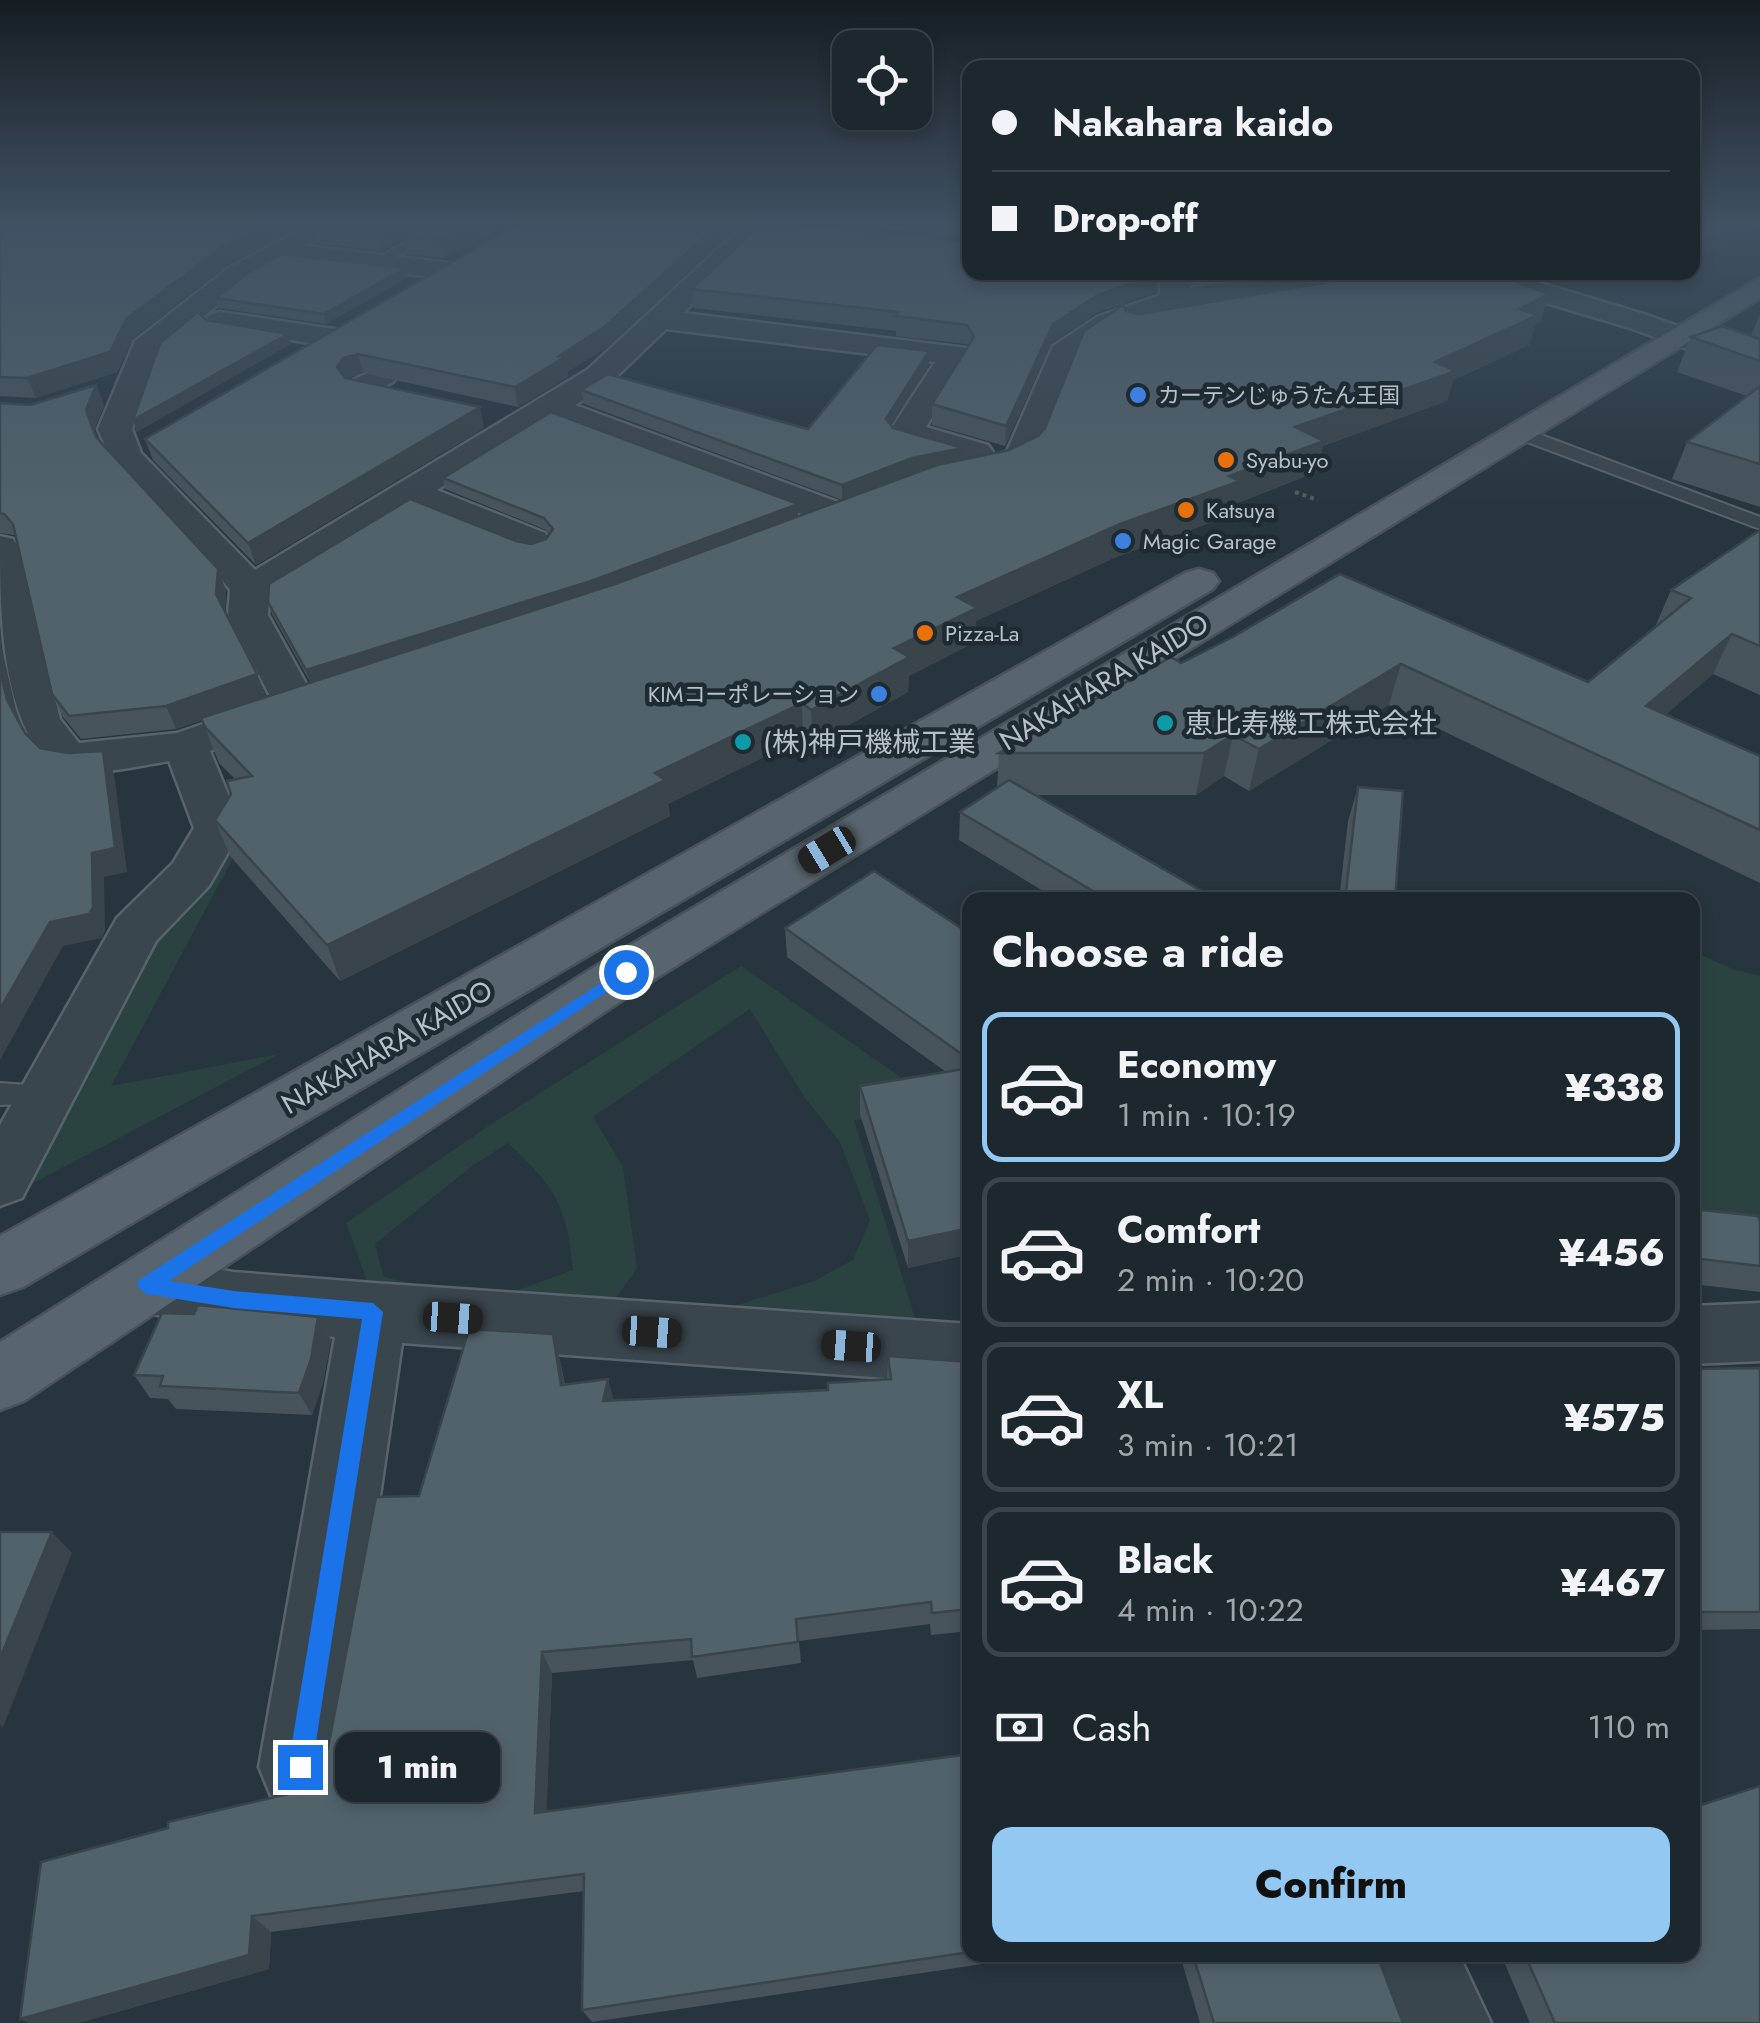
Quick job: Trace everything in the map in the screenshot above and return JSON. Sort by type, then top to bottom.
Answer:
[{"type":"main road","name":"NAKAHARA KAIDO","points":[[0,1379],[626,972],[1518,432],[1672,319]]},
{"type":"main road","name":"NAKAHARA KAIDO","points":[[0,1268],[1220,570],[1682,319]]},
{"type":"street","points":[[0,548],[3,547],[38,720],[66,757],[114,756],[185,745],[314,699],[248,615],[250,589],[215,546],[125,457],[114,429],[146,347],[181,319]]},
{"type":"street","points":[[250,589],[598,377],[659,319]]},
{"type":"street","points":[[662,319],[955,355],[906,432],[1011,463]]},
{"type":"street","points":[[926,485],[993,472],[1022,457],[1064,352],[1117,319]]},
{"type":"street","points":[[1083,340],[1200,319]]},
{"type":"street","points":[[1626,319],[1760,368]]},
{"type":"street","points":[[220,321],[344,332],[286,366]]},
{"type":"street","points":[[102,391],[134,380]]},
{"type":"street","points":[[488,414],[535,414],[858,510],[787,537]]},
{"type":"street","points":[[125,457],[157,439]]},
{"type":"street","points":[[408,491],[532,541]]},
{"type":"street","points":[[0,1182],[23,1094],[135,930],[191,874],[218,828],[185,745]]},
{"type":"street","points":[[146,1286],[234,1300],[373,1312],[962,1353]]},
{"type":"street","points":[[300,1767],[373,1312]]},
{"type":"street","points":[[1700,1335],[1760,1332]]},
{"type":"street","points":[[1415,1962],[1445,2023]]},
{"type":"lane","points":[[1518,432],[1760,522]]},
{"type":"green space","points":[[246,822],[231,862],[111,1086],[279,1054],[20,1190],[158,928],[211,881]]},
{"type":"green space","points":[[1700,955],[1760,976],[1760,1237],[1700,1228]]},
{"type":"green space","points":[[741,966],[955,1115],[854,1120],[917,1325],[703,1316],[814,1281],[853,1260],[870,1220],[840,1142],[803,1095],[750,1009],[593,1117],[623,1167],[637,1268],[611,1305],[492,1300],[573,1270],[567,1229],[556,1199],[537,1172],[508,1143],[472,1166],[375,1244],[384,1277],[436,1290],[370,1289],[346,1223],[496,1121]]},
{"type":"building","points":[[0,319],[126,319],[110,352],[27,378],[0,377]]},
{"type":"building","points":[[189,319],[288,334],[133,420],[160,343]]},
{"type":"building","points":[[352,319],[612,319],[559,356],[565,357],[515,387],[358,354],[343,358],[337,367],[345,378],[480,407],[248,543],[145,439]]},
{"type":"building","points":[[923,319],[1060,319],[1053,324],[1006,426],[932,404],[974,337],[967,325]]},
{"type":"building","points":[[1101,319],[1528,319],[1435,362],[1456,371],[1295,427],[1324,441],[1229,476],[1240,481],[1120,524],[957,597],[977,608],[894,648],[909,657],[811,710],[802,703],[655,773],[665,780],[327,945],[215,820],[231,794],[227,781],[252,776],[201,718],[618,583],[937,465],[1009,450],[1038,436],[1045,428],[1084,331]]},
{"type":"building","points":[[1722,326],[1760,339],[1760,361],[1691,337]]},
{"type":"building","points":[[877,345],[929,351],[886,419],[893,428],[963,448],[912,458],[842,485],[581,390],[608,374],[808,429]]},
{"type":"building","points":[[96,385],[86,410],[96,437],[218,569],[216,594],[257,674],[166,706],[69,716],[52,694],[13,524],[0,513],[0,403],[30,405]]},
{"type":"building","points":[[1760,386],[1760,464],[1687,442]]},
{"type":"building","points":[[551,412],[798,504],[591,581],[306,670],[268,602],[269,584],[410,499],[516,541],[531,544],[546,539],[553,529],[544,518],[443,478]]},
{"type":"building","points":[[1760,530],[1760,646],[1732,634],[1646,706],[1760,756],[1760,830],[1401,664],[1259,749],[1233,735],[1204,753],[999,753],[1171,657],[1181,663],[1233,637],[1340,574],[1588,682],[1691,598],[1671,590]]},
{"type":"building","points":[[0,669],[7,700],[25,733],[40,748],[68,753],[103,751],[115,848],[92,853],[93,907],[89,914],[50,922],[0,1009]]},
{"type":"building","points":[[1009,780],[1203,892],[1095,892],[960,812]]},
{"type":"building","points":[[1358,787],[1403,791],[1396,892],[1346,892]]},
{"type":"building","points":[[874,871],[962,929],[962,1054],[785,928]]},
{"type":"building","points":[[962,1069],[962,1230],[908,1241],[860,1086]]},
{"type":"building","points":[[1700,1210],[1758,1216],[1760,1266],[1700,1259]]},
{"type":"building","points":[[198,1305],[318,1317],[311,1359],[299,1393],[160,1386],[163,1376],[134,1375],[162,1313],[194,1314]]},
{"type":"building","points":[[469,1329],[553,1334],[561,1385],[608,1379],[603,1401],[828,1390],[828,1383],[891,1379],[888,1356],[962,1361],[962,1610],[932,1613],[931,1602],[796,1619],[798,1642],[692,1657],[691,1639],[542,1652],[535,1813],[962,1755],[962,1953],[582,2010],[584,1874],[252,1916],[249,1955],[20,2019],[41,1862],[168,1828],[168,1822],[310,1789],[328,1748],[376,1497],[419,1496]]},
{"type":"building","points":[[1760,1368],[1760,1612],[1700,1612],[1700,1369]]},
{"type":"building","points":[[0,1532],[52,1532],[0,1658]]},
{"type":"building","points":[[1760,1786],[1760,2023],[1555,2023],[1528,1962],[1700,1962],[1700,1805]]},
{"type":"building","points":[[1195,1962],[1380,1962],[1403,2023],[1214,2023]]},
{"type":"place","name":"カーテンじゅうたん王国","points":[[1138,395]]},
{"type":"place","name":"Syabu-yo","points":[[1226,460]]},
{"type":"place","name":"Katsuya","points":[[1186,510]]},
{"type":"place","name":"Magic Garage","points":[[1123,541]]},
{"type":"place","name":"Pizza-La","points":[[925,633]]},
{"type":"place","name":"KIMコーポレーション","points":[[879,694]]},
{"type":"place","name":"恵比寿機工株式会社","points":[[1165,723]]},
{"type":"place","name":"(株)神戸機械工業","points":[[743,742]]},
{"type":"route","points":[[300,1767],[373,1312],[234,1300],[146,1286],[626,972]]}]
